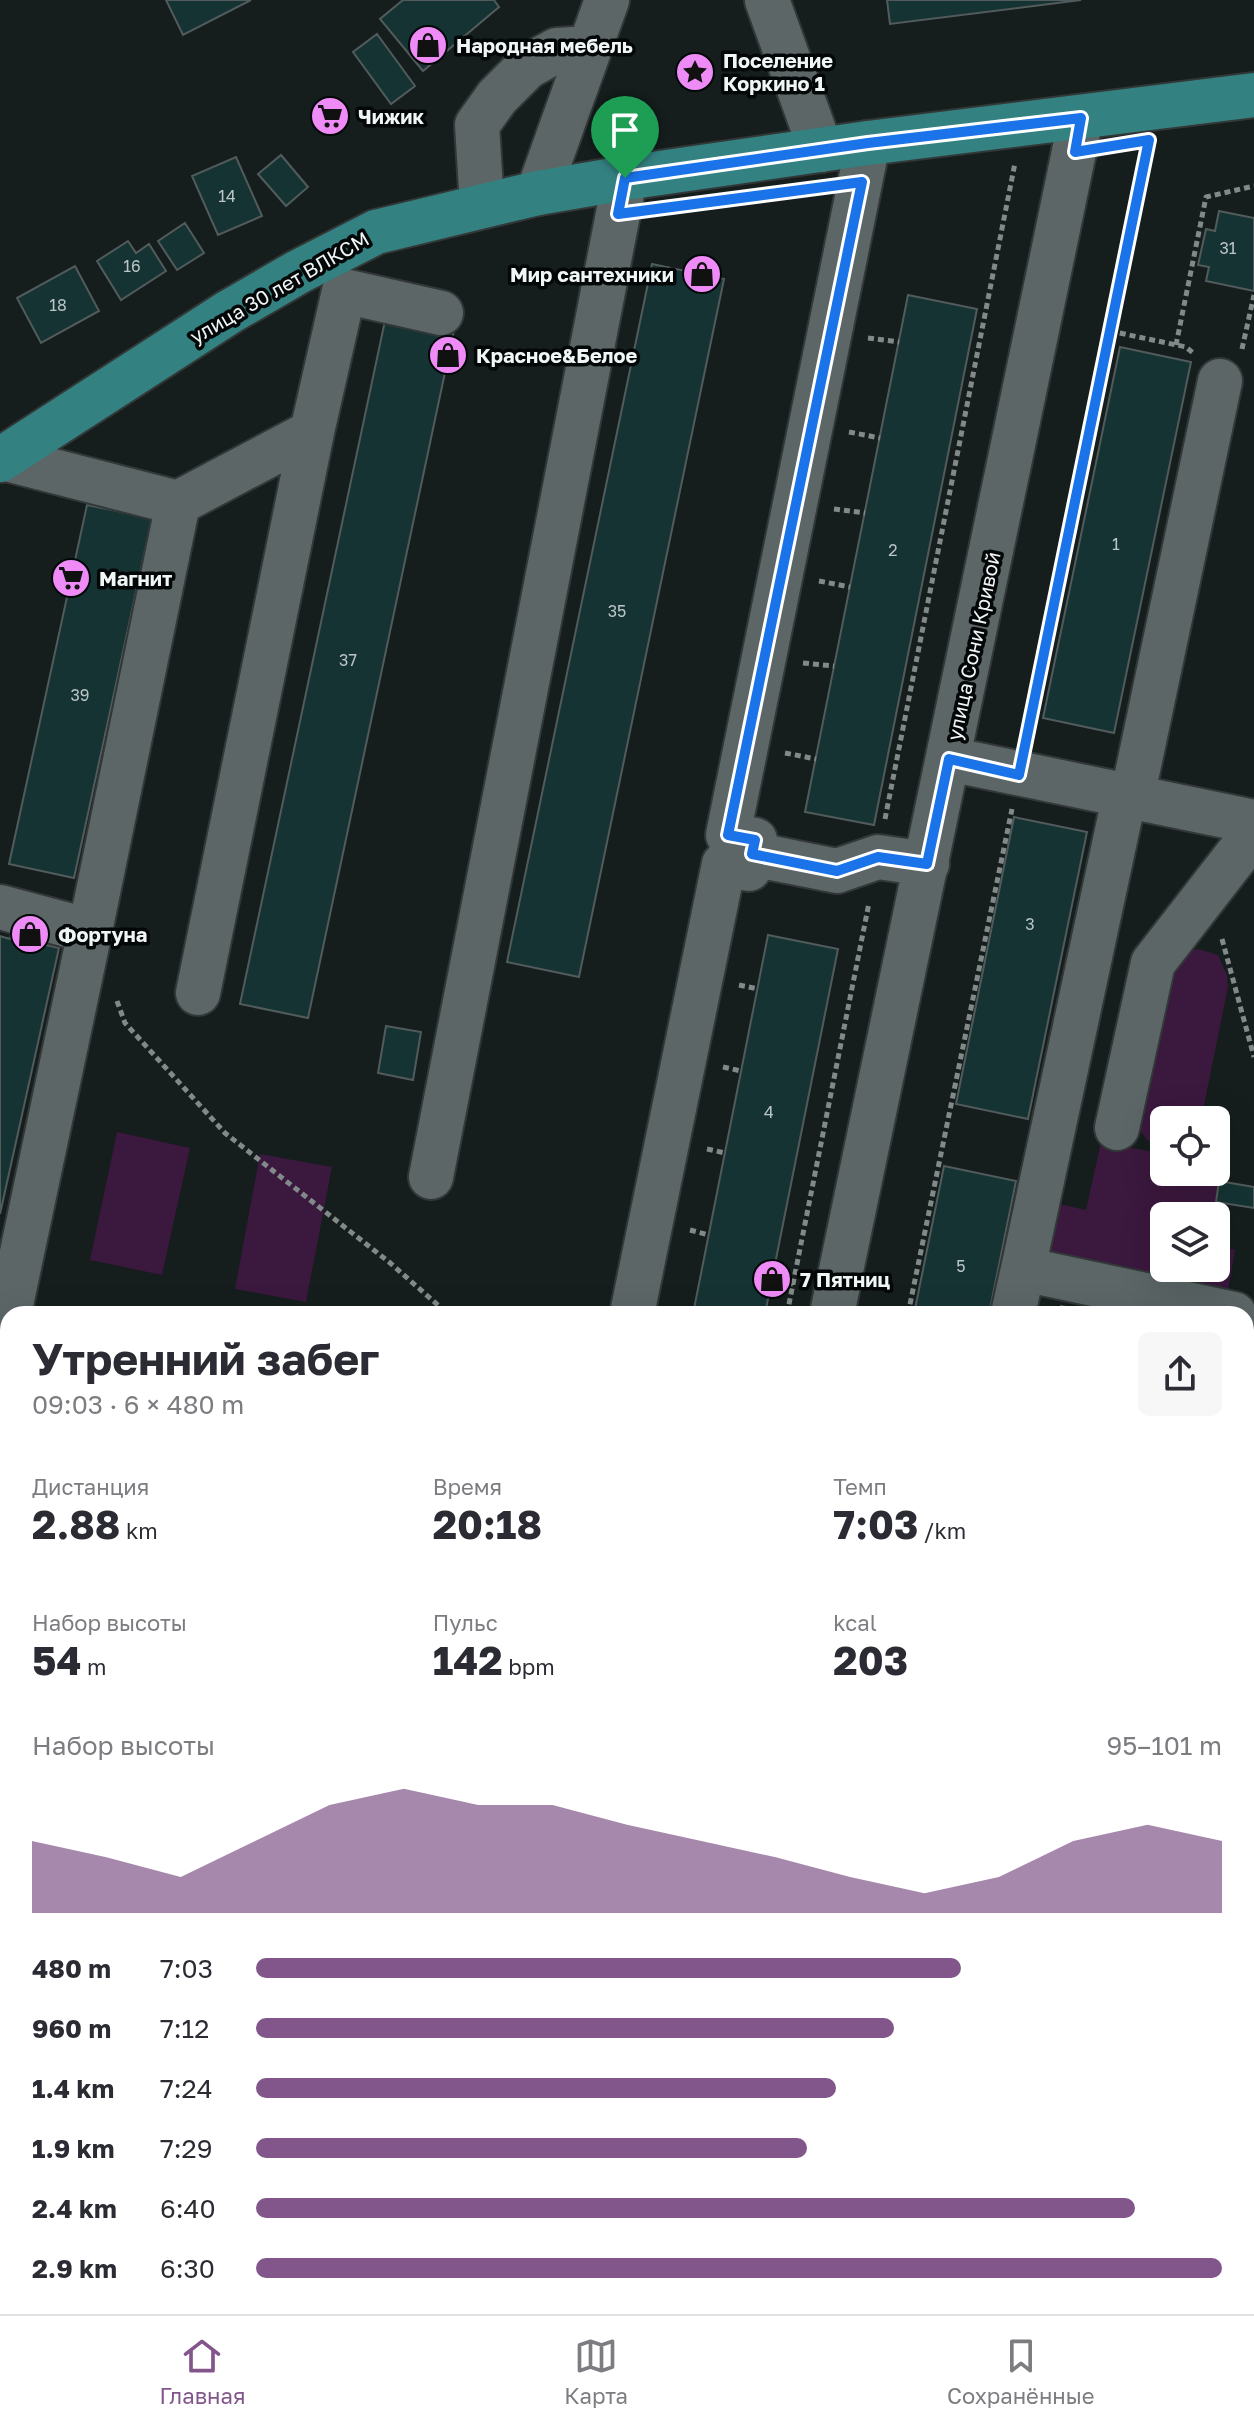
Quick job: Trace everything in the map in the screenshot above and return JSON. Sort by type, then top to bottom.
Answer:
[{"type":"main road","name":"улица 30 лет ВЛКСМ","points":[[2,459],[229,312],[376,232],[538,193],[625,178],[868,143],[1254,95]]},
{"type":"street","points":[[538,193],[607,0]]},
{"type":"street","points":[[767,0],[821,150]]},
{"type":"street","points":[[482,206],[477,125],[497,97],[527,67],[557,50],[590,48]]},
{"type":"street","name":"улица Сони Кривой","points":[[834,1306],[1081,118]]},
{"type":"street","points":[[634,1306],[724,864],[749,869],[755,840],[728,835],[868,143]]},
{"type":"street","points":[[431,1177],[625,178]]},
{"type":"street","points":[[198,993],[312,432],[344,291],[441,313]]},
{"type":"street","points":[[1015,1306],[1126,808],[1219,368]]},
{"type":"street","points":[[2,459],[178,503],[312,432]]},
{"type":"street","points":[[10,1306],[178,503]]},
{"type":"street","points":[[949,759],[1019,775],[1126,808],[1254,822]]},
{"type":"street","points":[[1117,1128],[1153,963],[1254,833]]},
{"type":"street","points":[[752,854],[837,871],[878,857],[927,864]]},
{"type":"street","points":[[0,907],[90,931]]},
{"type":"street","points":[[1023,1269],[1196,1306]]},
{"type":"path","points":[[910,1306],[1149,140]]},
{"type":"path","points":[[789,1306],[1016,163],[1001,165]]},
{"type":"path","points":[[1219,368],[1206,197],[1254,186]]},
{"type":"path","points":[[1219,368],[1254,295]]},
{"type":"path","points":[[1110,331],[1219,368]]},
{"type":"path","points":[[1209,891],[1254,1057]]},
{"type":"path","points":[[115,997],[125,1023],[225,1133],[389,1262],[439,1306]]},
{"type":"path","points":[[772,1279],[793,1284]]},
{"type":"shaded area","points":[[1198,949],[1218,955],[1227,975],[1228,987],[1204,1106],[1150,1106],[1150,1141],[1138,1127],[1163,975],[1189,951]]},
{"type":"shaded area","points":[[117,1132],[190,1148],[162,1275],[90,1260]]},
{"type":"shaded area","points":[[1101,1142],[1150,1151],[1150,1186],[1218,1186],[1215,1202],[1150,1202],[1150,1282],[1229,1282],[1226,1302],[1058,1267],[1040,1229],[1045,1201],[1086,1210]]},
{"type":"shaded area","points":[[260,1154],[332,1167],[306,1302],[235,1289]]},
{"type":"shaded area","points":[[1230,1249],[1235,1250],[1230,1279]]},
{"type":"building","points":[[166,0],[251,0],[183,35]]},
{"type":"building","name":"Народная мебель","points":[[403,0],[494,0],[499,7],[423,71],[380,19]]},
{"type":"building","points":[[887,0],[1081,0],[890,24]]},
{"type":"building","points":[[377,34],[415,86],[391,104],[353,52]]},
{"type":"building","points":[[281,155],[308,187],[286,206],[258,174]]},
{"type":"building","points":[[236,157],[262,216],[218,235],[192,176]]},
{"type":"building","points":[[1219,211],[1254,218],[1254,291],[1206,281],[1209,267],[1198,265],[1206,229],[1215,231]]},
{"type":"building","points":[[185,223],[204,253],[177,270],[158,241]]},
{"type":"building","points":[[128,241],[136,253],[149,244],[166,271],[121,300],[97,261]]},
{"type":"building","points":[[652,264],[724,279],[579,977],[507,962]]},
{"type":"building","points":[[75,266],[99,311],[41,343],[17,298]]},
{"type":"building","points":[[908,295],[977,309],[874,825],[805,812]]},
{"type":"building","points":[[386,316],[454,330],[308,1018],[240,1004]]},
{"type":"building","points":[[1120,347],[1191,362],[1114,733],[1043,718]]},
{"type":"building","points":[[87,505],[152,518],[74,878],[9,864]]},
{"type":"building","points":[[1014,817],[1087,832],[1028,1119],[956,1104]]},
{"type":"building","points":[[12,930],[48,938],[46,945],[59,948],[0,1214],[0,936],[10,939]]},
{"type":"building","points":[[768,935],[838,949],[767,1306],[695,1306]]},
{"type":"building","points":[[386,1026],[421,1032],[413,1080],[378,1073]]},
{"type":"building","points":[[944,1166],[1016,1181],[991,1306],[916,1306]]},
{"type":"building","points":[[1230,1183],[1254,1187],[1254,1208],[1216,1202],[1218,1186],[1230,1186]]},
{"type":"place","name":"Народная мебель","points":[[428,45]]},
{"type":"place","name":"Поселение Коркино 1","points":[[695,72]]},
{"type":"place","name":"Чижик","points":[[330,116]]},
{"type":"place","name":"Мир сантехники","points":[[702,274]]},
{"type":"place","name":"Красное&Белое","points":[[448,355]]},
{"type":"place","name":"Магнит","points":[[71,578]]},
{"type":"place","name":"Фортуна","points":[[30,934]]},
{"type":"place","name":"7 Пятниц","points":[[772,1279]]},
{"type":"route","points":[[1081,118],[1075,152],[1149,140],[1019,775],[949,759],[927,864],[878,857],[837,871],[752,854],[755,840],[728,835],[862,182],[618,214],[625,178],[868,143],[1081,118]]}]
